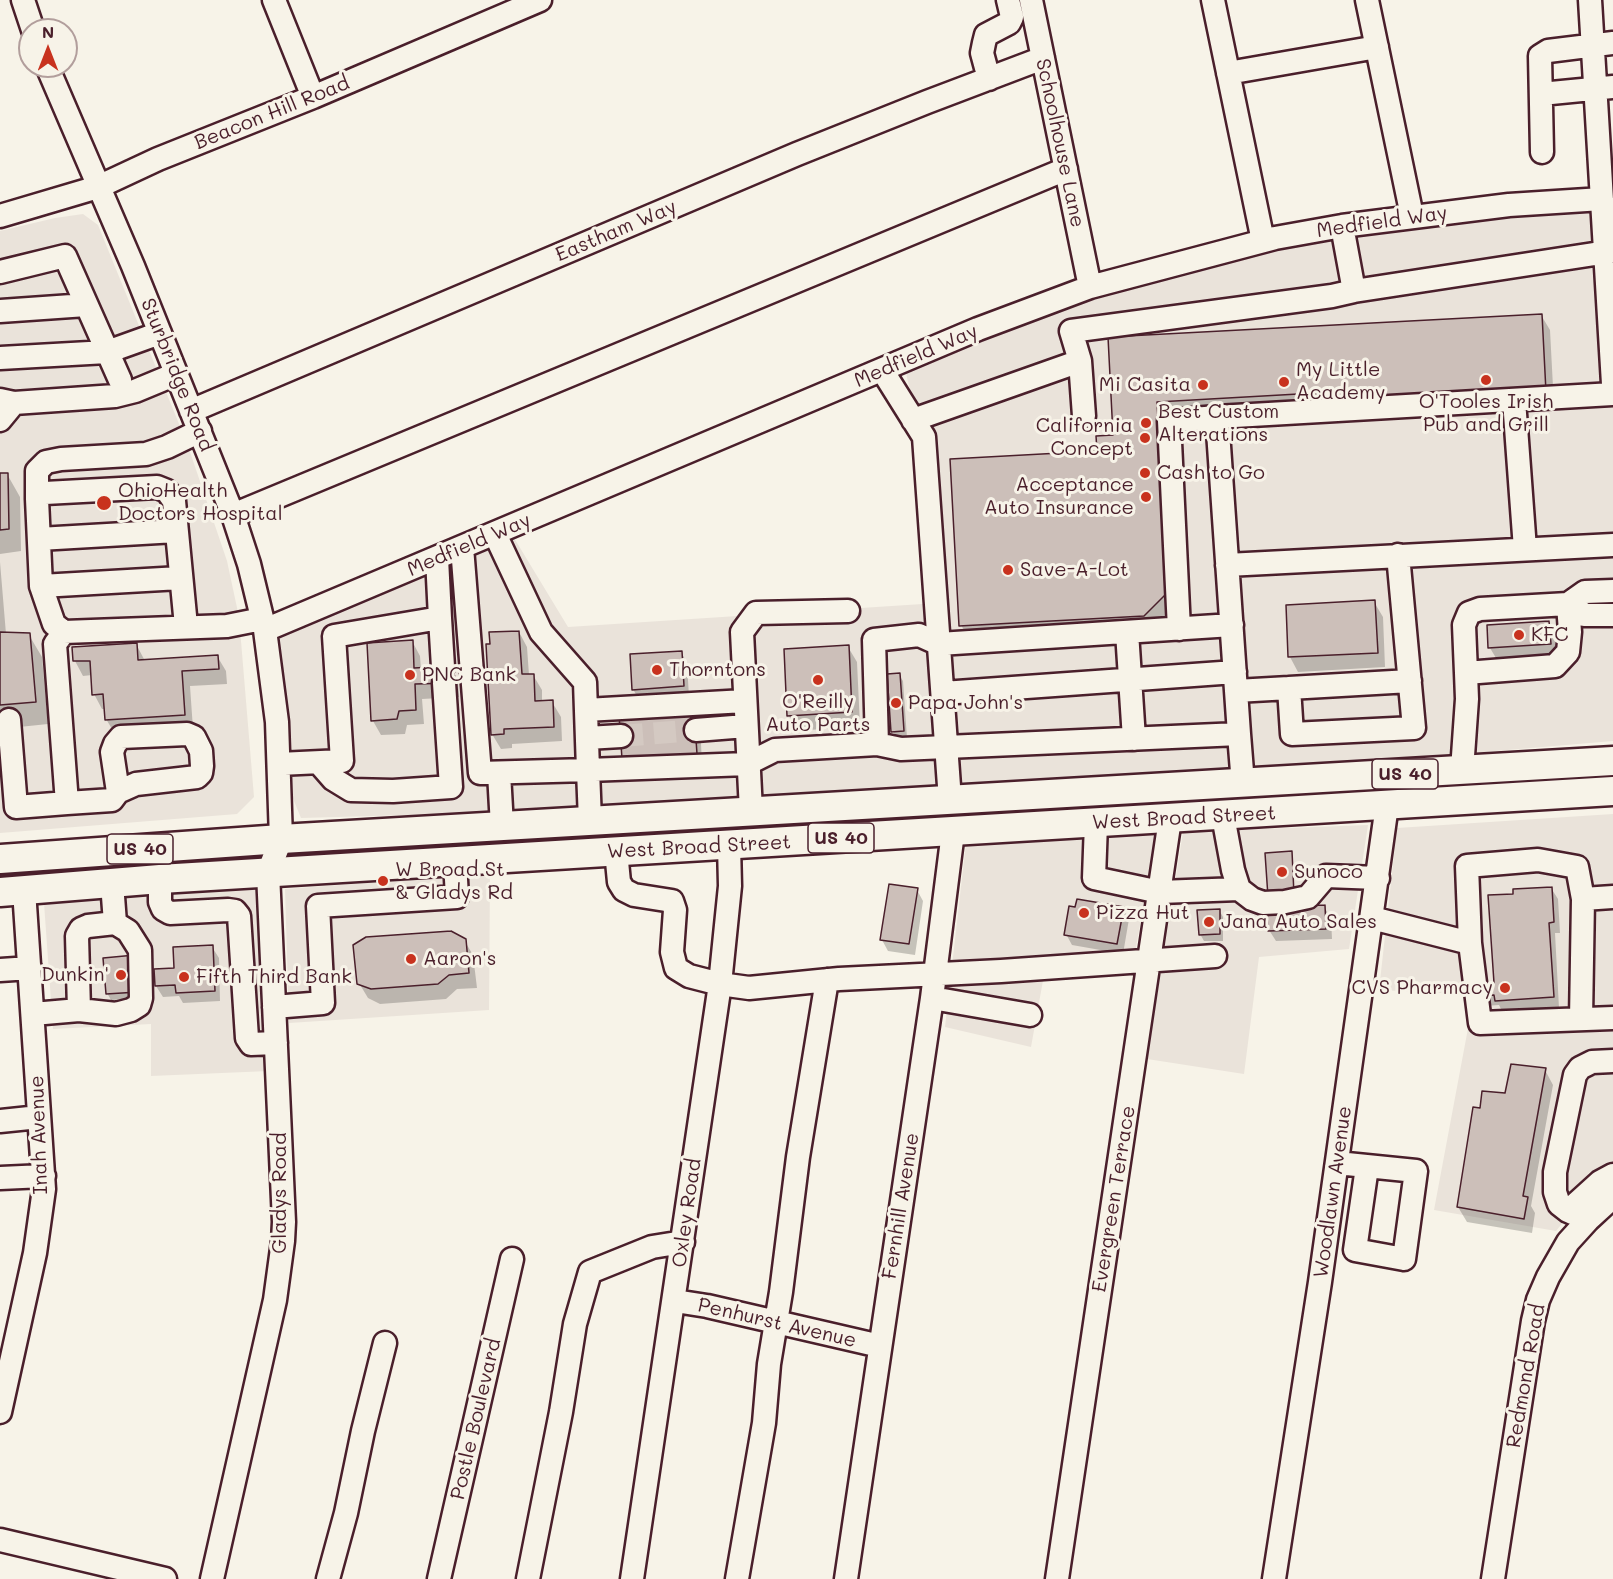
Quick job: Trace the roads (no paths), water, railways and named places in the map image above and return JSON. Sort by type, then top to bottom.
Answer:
[{"type":"main road","name":"West Broad Street","points":[[0,859],[281,839],[1243,784],[1613,760]]},
{"type":"main road","points":[[953,832],[972,818],[997,813],[1169,802],[1197,786]]},
{"type":"main road","name":"West Broad Street","points":[[12,891],[160,879],[1613,792]]},
{"type":"main road","points":[[496,860],[534,846],[623,840],[664,832],[733,826],[744,821],[751,811]]},
{"type":"street","points":[[23,0],[29,18]]},
{"type":"street","points":[[273,0],[313,97]]},
{"type":"street","name":"Beacon Hill Road","points":[[0,216],[98,187],[158,159],[313,97],[540,0]]},
{"type":"street","points":[[990,79],[982,53],[984,43],[986,35],[1009,23],[1012,17],[1008,0]]},
{"type":"street","name":"Schoolhouse Lane","points":[[1031,0],[1090,287]]},
{"type":"street","points":[[1213,0],[1263,241]]},
{"type":"street","points":[[1367,0],[1412,216]]},
{"type":"street","points":[[1590,0],[1603,43],[1602,199],[1609,252],[1613,384]]},
{"type":"street","points":[[1542,152],[1539,61],[1544,53],[1603,43]]},
{"type":"street","points":[[1228,73],[1377,47]]},
{"type":"street","name":"Eastham Way","points":[[64,632],[54,624],[41,586],[37,471],[46,462],[146,454],[167,447],[196,421],[797,154],[1043,58]]},
{"type":"street","name":"Sturbridge Road","points":[[51,78],[196,421],[233,515],[249,564],[264,625],[278,722],[281,839],[268,873]]},
{"type":"street","points":[[1541,93],[1604,87]]},
{"type":"street","points":[[233,515],[1065,169]]},
{"type":"street","name":"Medfield Way","points":[[64,632],[264,625],[334,601],[978,329],[1090,287],[1263,241],[1342,226],[1412,216],[1602,199]]},
{"type":"street","points":[[1342,226],[1354,291]]},
{"type":"street","points":[[1071,332],[1332,296],[1609,252]]},
{"type":"street","points":[[0,272],[64,256],[120,380]]},
{"type":"street","points":[[1058,299],[1080,362],[1084,416]]},
{"type":"street","points":[[0,311],[86,305]]},
{"type":"street","points":[[0,358],[107,352],[160,333]]},
{"type":"street","points":[[913,420],[1080,362]]},
{"type":"street","points":[[882,370],[924,437],[950,800]]},
{"type":"street","points":[[5,407],[115,396],[135,391],[176,374]]},
{"type":"street","points":[[1179,629],[1169,421],[1613,394]]},
{"type":"street","points":[[1514,400],[1525,549]]},
{"type":"street","points":[[1217,417],[1243,784]]},
{"type":"street","points":[[37,499],[45,493],[157,487],[167,491],[174,501],[186,626]]},
{"type":"street","points":[[39,539],[176,531]]},
{"type":"street","points":[[495,534],[541,632],[585,682],[590,821]]},
{"type":"street","points":[[1227,565],[1613,545]]},
{"type":"street","points":[[462,547],[480,773],[747,764],[776,750],[877,744],[901,749],[1239,734]]},
{"type":"street","points":[[1289,688],[1293,734],[1414,728],[1398,555]]},
{"type":"street","points":[[319,763],[333,779],[351,790],[393,791],[451,787],[437,558]]},
{"type":"street","points":[[41,586],[180,578]]},
{"type":"street","points":[[1462,770],[1467,699],[1464,625],[1469,613],[1480,609],[1568,604],[1585,592],[1613,591]]},
{"type":"street","points":[[334,601],[352,633]]},
{"type":"street","points":[[1568,604],[1584,615],[1613,615]]},
{"type":"street","points":[[1466,673],[1555,666],[1569,652],[1568,604]]},
{"type":"street","points":[[751,811],[742,632],[756,614],[848,611]]},
{"type":"street","points":[[279,764],[342,760],[334,636],[440,618]]},
{"type":"street","points":[[877,744],[874,640],[919,635],[939,644],[1232,625]]},
{"type":"street","points":[[64,632],[56,644],[67,803]]},
{"type":"street","points":[[1127,632],[1134,739]]},
{"type":"street","points":[[943,693],[1131,679],[1236,682],[1289,688],[1410,681]]},
{"type":"street","points":[[586,710],[745,701]]},
{"type":"street","points":[[9,720],[8,807],[112,800],[118,792]]},
{"type":"street","points":[[696,730],[746,726]]},
{"type":"street","points":[[587,738],[621,736]]},
{"type":"street","points":[[499,773],[502,826]]},
{"type":"street","name":"Woodlawn Avenue","points":[[1274,1579],[1337,1163],[1387,805]]},
{"type":"street","points":[[1223,816],[1239,889],[1252,899],[1263,903],[1285,902],[1308,897],[1326,876],[1378,878]]},
{"type":"street","name":"Evergreen Terrace","points":[[1057,1579],[1170,819]]},
{"type":"street","points":[[1096,823],[1094,878],[1160,892],[1239,889]]},
{"type":"street","name":"Fernhill Avenue","points":[[846,1579],[933,999],[953,832]]},
{"type":"street","name":"Oxley Road","points":[[632,1579],[675,1301],[720,984],[730,886],[729,845]]},
{"type":"street","points":[[616,851],[619,882],[624,890],[634,895],[672,901],[675,910],[672,952],[676,968],[689,976],[720,984],[749,988],[827,980],[1215,956]]},
{"type":"street","points":[[1581,1019],[1583,899],[1577,867],[1538,860],[1467,866],[1470,943],[1479,1023],[1613,1018]]},
{"type":"street","points":[[244,993],[274,999],[323,1003],[318,906],[457,897],[455,862]]},
{"type":"street","name":"Gladys Road","points":[[212,1579],[275,1300],[283,1242],[284,1222],[268,873]]},
{"type":"street","points":[[160,879],[160,902],[163,909],[170,913],[228,910],[239,916],[248,1041],[251,1044],[276,1043]]},
{"type":"street","points":[[112,883],[115,923]]},
{"type":"street","name":"Inah Avenue","points":[[0,1412],[8,1346],[35,1253],[44,1176],[30,968],[12,891]]},
{"type":"street","points":[[1583,899],[1613,897]]},
{"type":"street","points":[[1372,918],[1470,943]]},
{"type":"street","points":[[33,1014],[79,1010],[116,1014],[139,1005],[141,998],[140,950],[128,931],[115,923],[88,926],[81,929],[77,936],[79,1010]]},
{"type":"street","points":[[240,933],[270,929]]},
{"type":"street","points":[[0,970],[30,968]]},
{"type":"street","points":[[737,1579],[764,1423],[798,1157],[827,980]]},
{"type":"street","points":[[933,999],[1030,1015]]},
{"type":"street","points":[[1613,1061],[1592,1062],[1580,1068],[1575,1075],[1555,1172],[1555,1192],[1559,1204],[1578,1216],[1600,1182],[1613,1175]]},
{"type":"street","points":[[0,1120],[39,1117]]},
{"type":"street","points":[[1337,1163],[1367,1167]]},
{"type":"street","points":[[0,1178],[44,1176]]},
{"type":"street","name":"Redmond Road","points":[[1493,1579],[1533,1321],[1548,1276],[1568,1242],[1578,1216],[1613,1197]]},
{"type":"street","points":[[528,1579],[576,1324],[590,1272],[651,1247],[683,1242]]},
{"type":"street","name":"Postle Boulevard","points":[[439,1579],[512,1259]]},
{"type":"street","name":"Penhurst Avenue","points":[[675,1301],[707,1306],[880,1346]]},
{"type":"street","points":[[328,1579],[386,1342]]},
{"type":"street","points":[[0,1540],[165,1579]]},
{"type":"tunnel","points":[[621,736],[696,730]]},
{"type":"place","name":"O'Tooles Irish Pub and Grill","points":[[1486,380]]},
{"type":"place","name":"My Little Academy","points":[[1284,382]]},
{"type":"place","name":"Mi Casita","points":[[1203,385]]},
{"type":"place","name":"Best Custom Alterations","points":[[1146,423]]},
{"type":"place","name":"California Concept","points":[[1145,438]]},
{"type":"place","name":"Cash to Go","points":[[1145,473]]},
{"type":"place","name":"Acceptance Auto Insurance","points":[[1146,497]]},
{"type":"place","name":"OhioHealth Doctors Hospital","points":[[104,503]]},
{"type":"place","name":"Save-A-Lot","points":[[1008,570]]},
{"type":"place","name":"KFC","points":[[1519,635]]},
{"type":"place","name":"Thorntons","points":[[657,670]]},
{"type":"place","name":"PNC Bank","points":[[410,675]]},
{"type":"place","name":"O'Reilly Auto Parts","points":[[818,680]]},
{"type":"place","name":"Papa John's","points":[[896,703]]},
{"type":"place","name":"Sunoco","points":[[1282,872]]},
{"type":"place","name":"W Broad St & Gladys Rd","points":[[383,881]]},
{"type":"place","name":"Pizza Hut","points":[[1084,913]]},
{"type":"place","name":"Jana Auto Sales","points":[[1209,922]]},
{"type":"place","name":"Aaron's","points":[[411,959]]},
{"type":"place","name":"Dunkin'","points":[[121,975]]},
{"type":"place","name":"Fifth Third Bank","points":[[184,977]]},
{"type":"place","name":"CVS Pharmacy","points":[[1505,988]]}]
